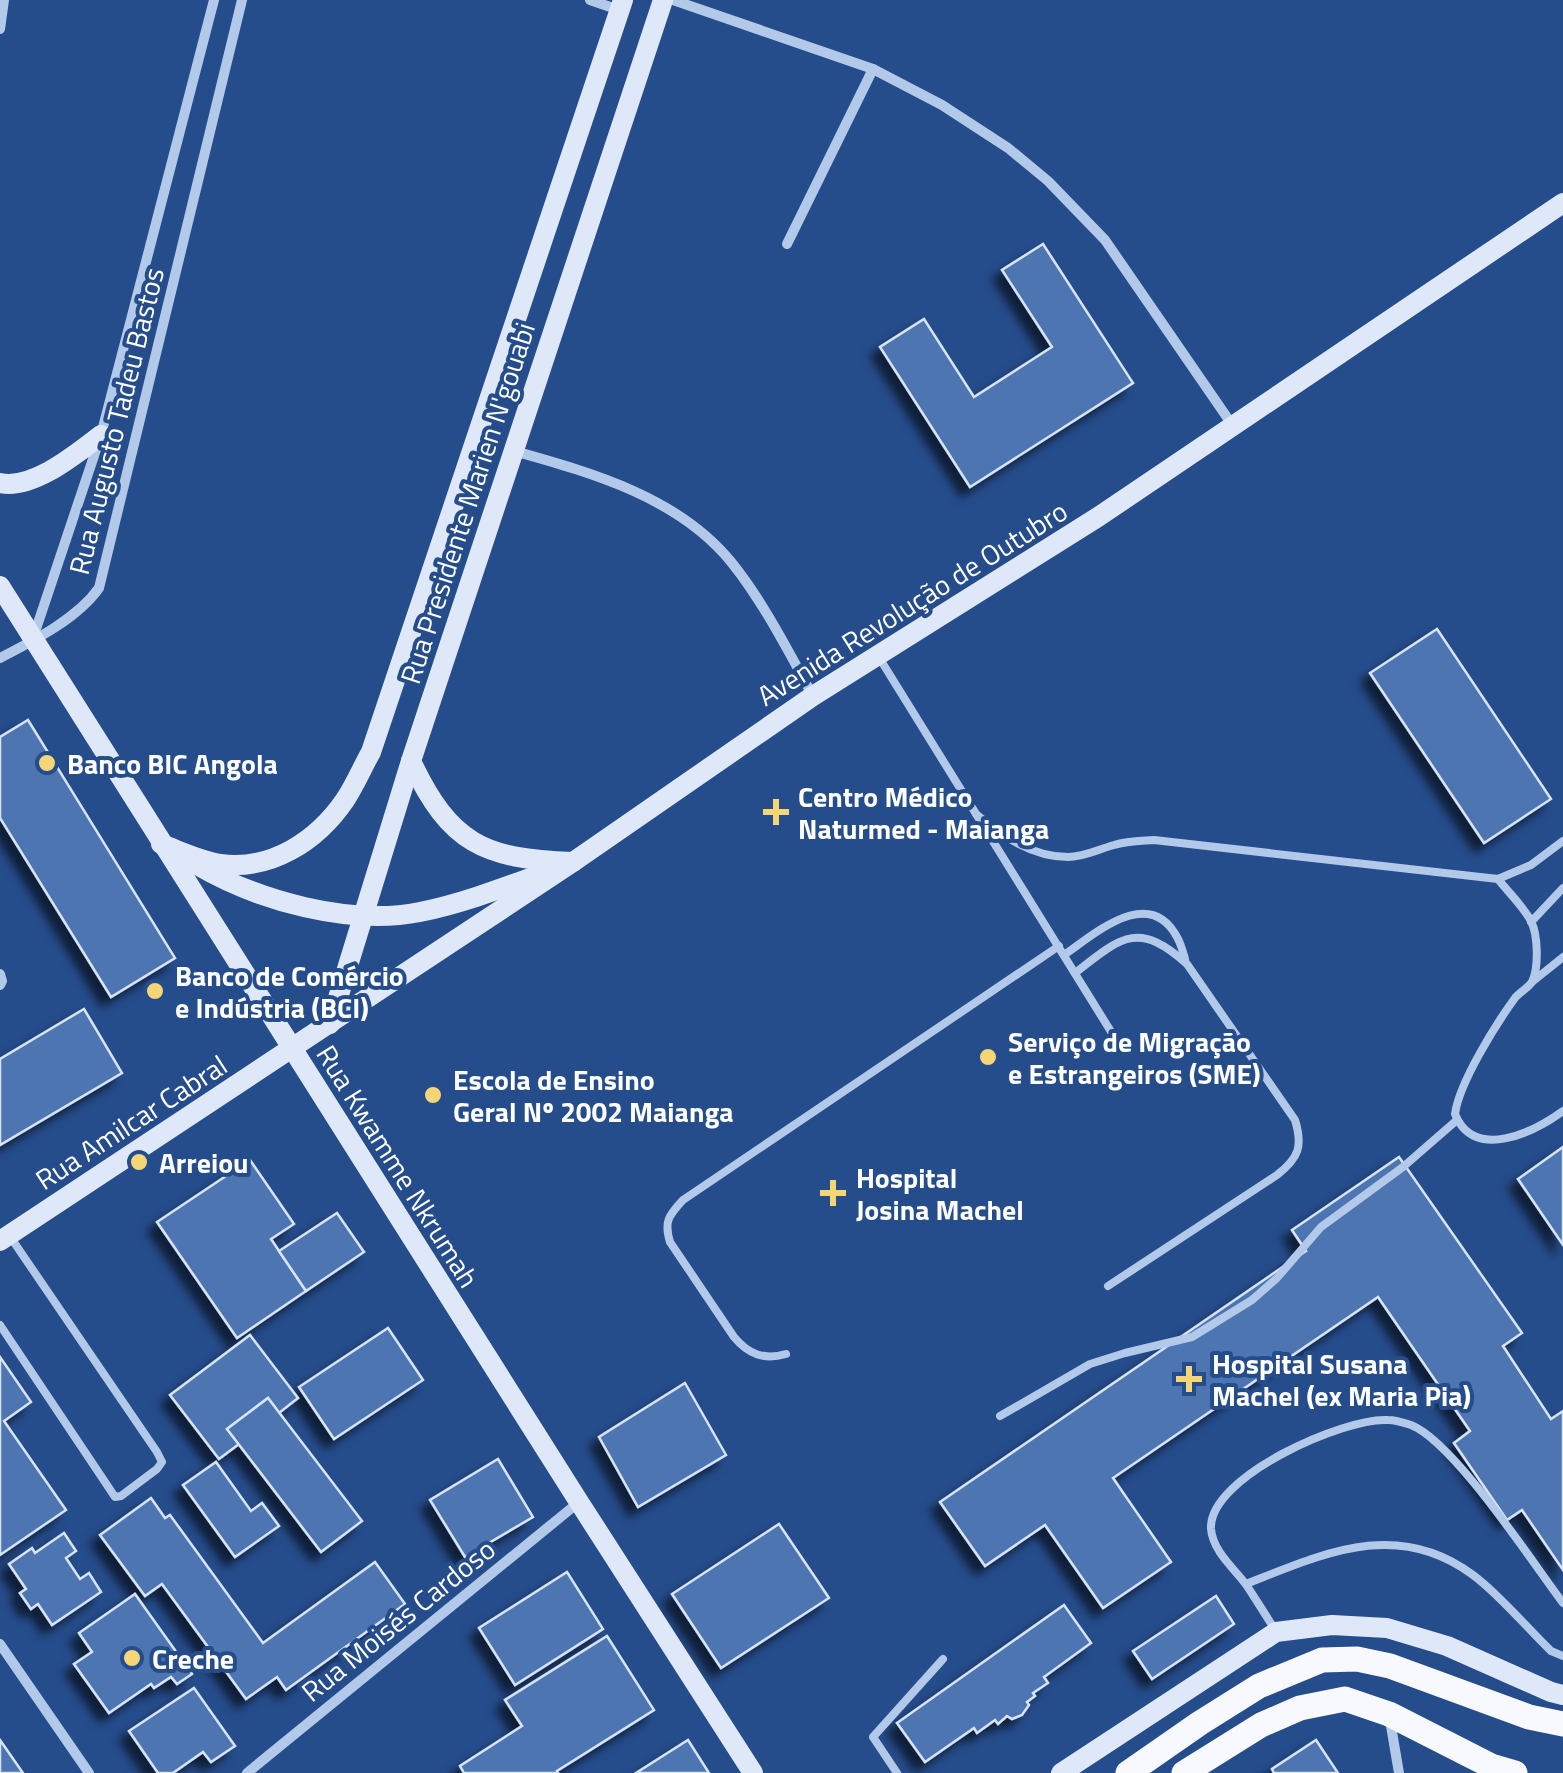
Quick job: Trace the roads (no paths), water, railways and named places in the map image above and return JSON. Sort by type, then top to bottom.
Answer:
[{"type":"main road","points":[[1128,1773],[1259,1686],[1322,1660],[1357,1659],[1390,1666],[1529,1717],[1563,1724]]},
{"type":"main road","points":[[1184,1773],[1262,1724],[1300,1708],[1345,1699],[1389,1714],[1491,1766],[1515,1773]]},
{"type":"street","points":[[0,29],[4,0]]},
{"type":"street","name":"Rua Augusto Tadeu Bastos","points":[[32,641],[101,435],[214,0]]},
{"type":"street","name":"Rua Augusto Tadeu Bastos","points":[[32,641],[89,603],[99,588],[242,0]]},
{"type":"street","points":[[590,0],[622,5]]},
{"type":"street","name":"Rua Presidente Marien N'gouabi","points":[[330,1024],[411,761],[663,0]]},
{"type":"street","points":[[673,0],[873,69],[942,105],[1008,148],[1048,181],[1105,240],[1233,426]]},
{"type":"street","name":"Rua Presidente Marien N'gouabi","points":[[161,844],[217,864],[246,865],[304,844],[347,798],[377,733],[622,5]]},
{"type":"street","points":[[787,244],[873,69]]},
{"type":"street","name":"Avenida Revolução de Outubro","points":[[292,1050],[813,696],[1098,518],[1563,203]]},
{"type":"street","points":[[0,483],[10,485],[59,468],[101,435]]},
{"type":"street","points":[[513,450],[601,476],[660,505],[700,531],[731,562],[761,604],[813,696]]},
{"type":"street","name":"Rua Kwamme Nkrumah","points":[[0,586],[754,1773]]},
{"type":"street","points":[[0,658],[32,641]]},
{"type":"street","points":[[411,761],[426,793],[446,821],[472,842],[529,860],[573,862]]},
{"type":"street","points":[[161,844],[209,872],[261,895],[312,909],[364,916],[418,913],[573,862]]},
{"type":"street","points":[[0,974],[0,985]]},
{"type":"street","name":"Rua Amilcar Cabral","points":[[5,1238],[292,1050]]},
{"type":"street","name":"Rua Moisés Cardoso","points":[[246,1773],[579,1502]]},
{"type":"street","points":[[1061,1773],[1276,1632],[1332,1625],[1387,1628],[1447,1646],[1563,1694]]},
{"type":"street","points":[[0,1644],[89,1773]]},
{"type":"street","points":[[1389,1714],[1398,1773]]},
{"type":"lane","points":[[878,655],[1123,1051]]},
{"type":"lane","points":[[976,814],[1026,848],[1068,857],[1119,843],[1154,840],[1498,879],[1531,865],[1563,841]]},
{"type":"lane","points":[[1498,879],[1531,922],[1537,949],[1532,982]]},
{"type":"lane","points":[[1531,922],[1563,888]]},
{"type":"lane","points":[[786,1354],[757,1356],[744,1348],[670,1242],[666,1227],[683,1200],[1062,951],[1133,913],[1149,913],[1165,922],[1177,936],[1187,964]]},
{"type":"lane","points":[[1075,972],[1134,936],[1148,937],[1169,948],[1187,964],[1295,1120],[1300,1137],[1298,1152],[1278,1175],[1108,1286]]},
{"type":"lane","points":[[1563,958],[1516,996],[1468,1078],[1456,1107],[1457,1120],[1475,1136],[1488,1139],[1524,1135],[1563,1111]]},
{"type":"lane","points":[[1000,1416],[1090,1364],[1192,1337],[1252,1300],[1278,1278],[1322,1227],[1403,1167],[1457,1120]]},
{"type":"lane","points":[[0,1324],[115,1497],[157,1469],[162,1462],[157,1452],[5,1238]]},
{"type":"lane","points":[[1276,1632],[1215,1542],[1212,1517],[1232,1489],[1283,1454],[1360,1424],[1387,1420],[1412,1425],[1434,1441],[1469,1478],[1563,1603]]},
{"type":"lane","points":[[1246,1584],[1329,1552],[1387,1544],[1414,1549],[1446,1558],[1475,1576],[1551,1652],[1563,1656]]},
{"type":"lane","points":[[897,1773],[874,1737],[943,1659]]},
{"type":"place","name":"Banco BIC Angola","points":[[47,763]]},
{"type":"place","name":"Centro Médico Naturmed - Maianga","points":[[776,812]]},
{"type":"place","name":"Banco de Comércio e Indústria (BCI)","points":[[155,991]]},
{"type":"place","name":"Serviço de Migração e Estrangeiros (SME)","points":[[988,1057]]},
{"type":"place","name":"Escola de Ensino Geral Nº 2002 Maianga","points":[[433,1095]]},
{"type":"place","name":"Arreiou","points":[[139,1162]]},
{"type":"place","name":"Hospital Josina Machel","points":[[833,1193]]},
{"type":"place","name":"Hospital Susana Machel (ex Maria Pia)","points":[[1189,1379]]},
{"type":"place","name":"Creche","points":[[132,1658]]}]
